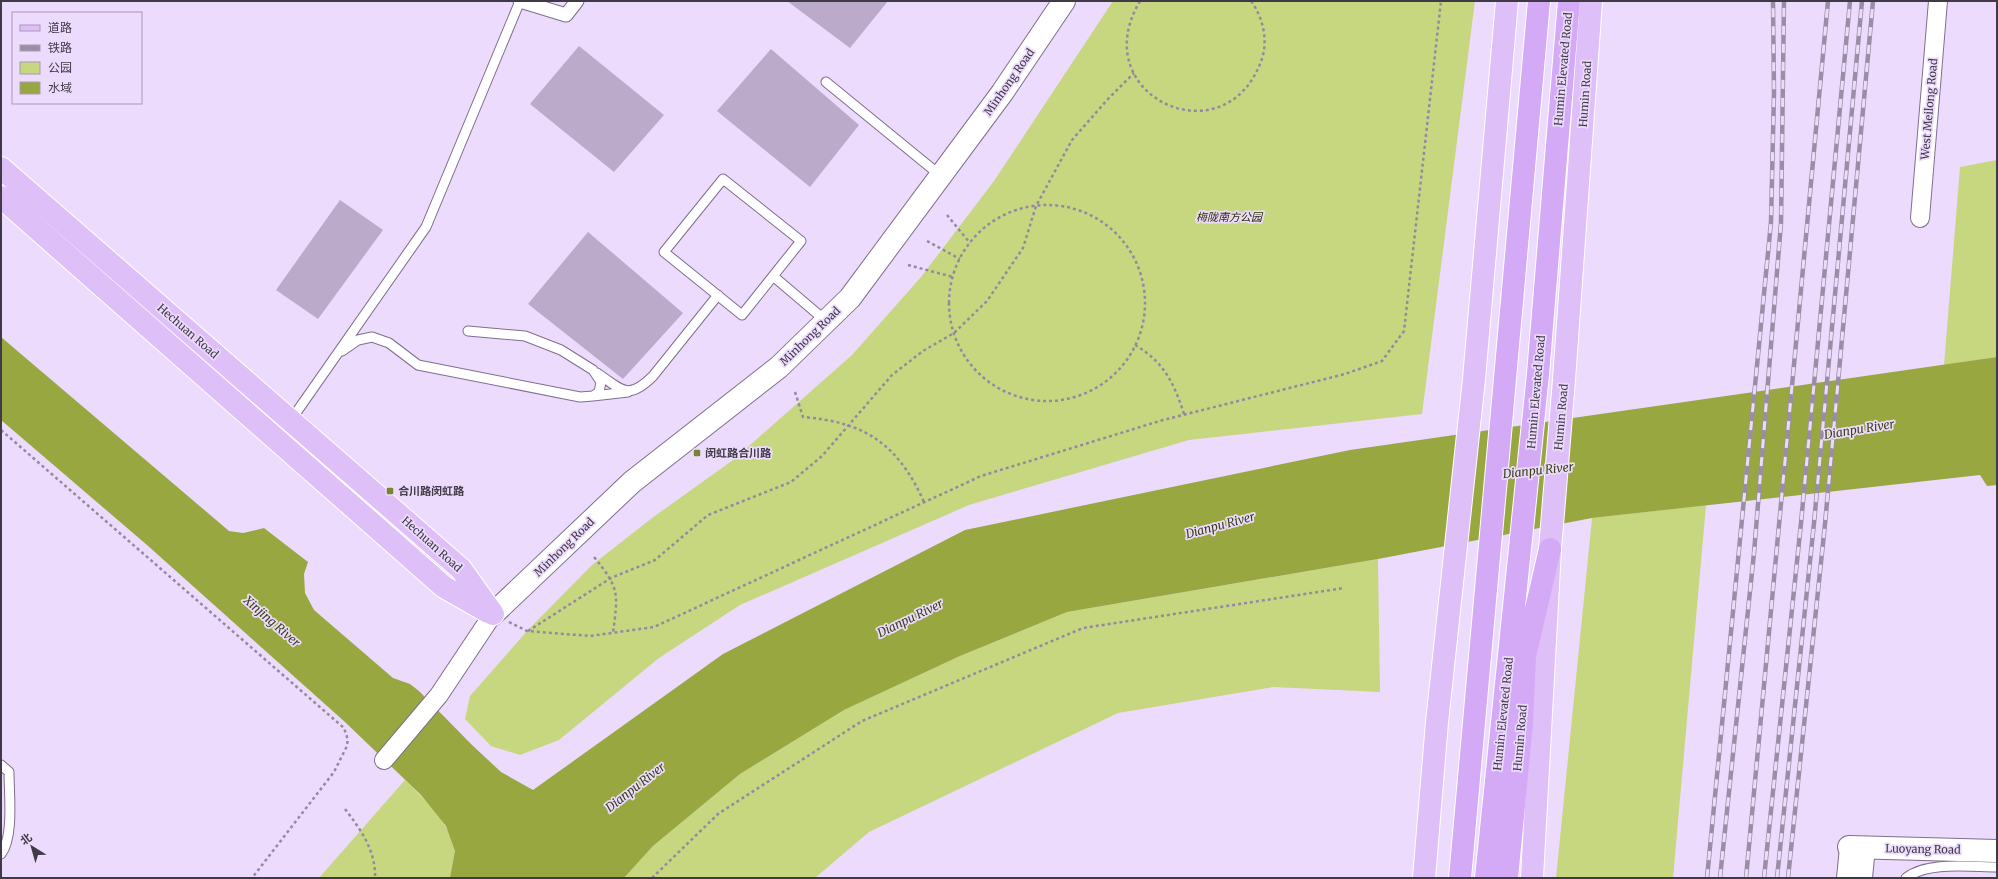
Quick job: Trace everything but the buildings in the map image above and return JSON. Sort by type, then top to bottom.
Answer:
[{"type":"highway","points":[[1460,878],[1539,1]]},
{"type":"highway","name":"Humin Elevated Road","points":[[1486,878],[1538,374],[1568,1]]},
{"type":"highway","name":"Humin Road","points":[[1507,878],[1522,723],[1525,656],[1550,549]]},
{"type":"highway","points":[[1455,878],[1466,801]]},
{"type":"highway","points":[[1489,878],[1493,806]]},
{"type":"main road","name":"Minhong Road","points":[[493,614],[632,482],[779,367],[850,298],[942,176],[1002,93],[1064,1]]},
{"type":"main road","points":[[1424,878],[1426,836],[1455,548],[1474,379],[1507,1]]},
{"type":"main road","name":"Humin Road","points":[[1550,549],[1564,380],[1591,1]]},
{"type":"main road","name":"Hechuan Road","points":[[1,168],[461,569],[493,614]]},
{"type":"main road","name":"Hechuan Road","points":[[1,197],[444,587],[493,614]]},
{"type":"main road","points":[[1532,878],[1550,549]]},
{"type":"main road","points":[[1419,878],[1426,836]]},
{"type":"main road","name":"Luoyang Road","points":[[1857,847],[1997,851]]},
{"type":"street","points":[[520,1],[566,15],[577,1]]},
{"type":"street","name":"West Meilong Road","points":[[1920,218],[1938,1]]},
{"type":"street","points":[[384,760],[439,695],[493,614]]},
{"type":"street","points":[[1846,878],[1857,847]]},
{"type":"street","points":[[1857,847],[1863,878]]},
{"type":"lane","points":[[291,420],[426,226],[520,1]]},
{"type":"lane","points":[[826,82],[942,176]]},
{"type":"lane","points":[[723,178],[802,241],[773,276],[742,315],[664,252],[723,178]]},
{"type":"lane","points":[[773,276],[826,321]]},
{"type":"lane","points":[[336,355],[358,340],[372,337],[389,343],[418,365],[580,397],[631,392],[642,388],[653,376],[718,295]]},
{"type":"lane","points":[[468,331],[525,336],[561,350],[621,389],[631,392]]},
{"type":"lane","points":[[588,396],[599,392],[601,382],[593,370]]},
{"type":"lane","points":[[1,765],[9,772],[9,819],[4,849],[1,854]]},
{"type":"lane","points":[[1906,878],[1911,874],[1932,867],[1997,867]]},
{"type":"path","points":[[1140,1],[1131,16],[1126,38],[1128,61],[1138,82],[1154,98],[1175,108],[1197,111],[1220,107],[1240,95],[1254,78],[1263,57],[1264,34],[1258,12],[1250,1]]},
{"type":"path","points":[[493,614],[527,631],[590,636],[654,627],[981,476],[1184,414],[1345,374],[1382,361],[1404,331],[1441,1]]},
{"type":"path","points":[[527,631],[611,578],[655,560],[708,515],[791,482],[822,456],[847,425],[892,375],[923,351],[954,333],[987,301],[1022,248],[1036,206],[1072,140],[1108,98],[1134,73]]},
{"type":"path","points":[[1054,205],[1072,208],[1090,214],[1115,232],[1131,251],[1141,273],[1146,304],[1144,322],[1135,345],[1118,371],[1104,383],[1088,392],[1071,398],[1053,401],[1034,400],[1016,396],[999,389],[984,378],[971,365],[961,350],[954,333],[950,314],[950,295],[953,277],[960,259],[970,243],[984,229],[999,218],[1017,210],[1036,206],[1054,205]]},
{"type":"path","points":[[946,215],[970,243]]},
{"type":"path","points":[[927,241],[960,259]]},
{"type":"path","points":[[908,266],[953,277]]},
{"type":"path","points":[[1135,345],[1149,353],[1161,366],[1176,391],[1184,414]]},
{"type":"path","points":[[795,392],[803,417],[828,419],[859,428],[879,440],[896,456],[914,480],[924,502]]},
{"type":"path","points":[[1,430],[344,728],[348,740],[346,748],[334,772],[252,878]]},
{"type":"path","points":[[594,557],[611,578],[617,598],[613,633]]},
{"type":"path","points":[[652,878],[718,814],[862,721],[1083,628],[1344,588]]},
{"type":"path","points":[[344,809],[364,834],[376,865],[375,878]]},
{"type":"green space","name":"梅陇南方公园","points":[[1113,1],[1475,1],[1422,414],[1189,440],[969,505],[740,605],[659,658],[559,740],[520,755],[491,746],[465,719],[470,696],[527,631],[592,565],[652,518],[733,460],[852,355],[921,277],[994,181]]},
{"type":"green space","points":[[1997,160],[1997,357],[1944,365],[1960,167]]},
{"type":"green space","points":[[1706,505],[1673,878],[1556,878],[1592,518]]},
{"type":"green space","points":[[1378,559],[1380,692],[1273,687],[1118,713],[869,832],[815,878],[624,878],[653,846],[740,774],[844,710],[960,656],[1067,612]]},
{"type":"green space","points":[[405,780],[436,812],[449,832],[455,852],[451,876],[453,878],[319,878]]},
{"type":"water","points":[[1,337],[229,531],[243,533],[264,528],[308,562],[304,574],[305,593],[314,610],[393,678],[410,684],[419,691],[501,772],[533,790],[723,654],[965,530],[1350,450],[1997,357],[1997,485],[1987,486],[1980,475],[1592,518],[1378,559],[1067,612],[960,656],[844,710],[740,774],[653,846],[624,878],[450,878],[455,851],[446,826],[421,795],[345,722],[147,545],[1,420]]},
{"type":"railway","points":[[1707,878],[1771,222],[1774,93],[1773,1]]},
{"type":"railway","points":[[1720,878],[1754,553],[1781,223],[1784,1]]},
{"type":"railway","points":[[1746,878],[1828,1]]},
{"type":"railway","points":[[1764,878],[1801,523],[1850,1]]},
{"type":"railway","points":[[1777,878],[1814,523],[1862,1]]},
{"type":"railway","points":[[1788,878],[1825,524],[1873,1]]},
{"type":"place","name":"闵虹路合川路","points":[[697,453]]},
{"type":"place","name":"合川路闵虹路","points":[[390,491]]},
{"type":"water label","name":"Dianpu River","points":[[1859,429]]},
{"type":"water label","name":"Dianpu River","points":[[1538,470]]},
{"type":"water label","name":"Dianpu River","points":[[1220,525]]},
{"type":"water label","name":"Dianpu River","points":[[910,618]]},
{"type":"water label","name":"Xinjing River","points":[[272,621]]},
{"type":"water label","name":"Dianpu River","points":[[635,787]]}]
